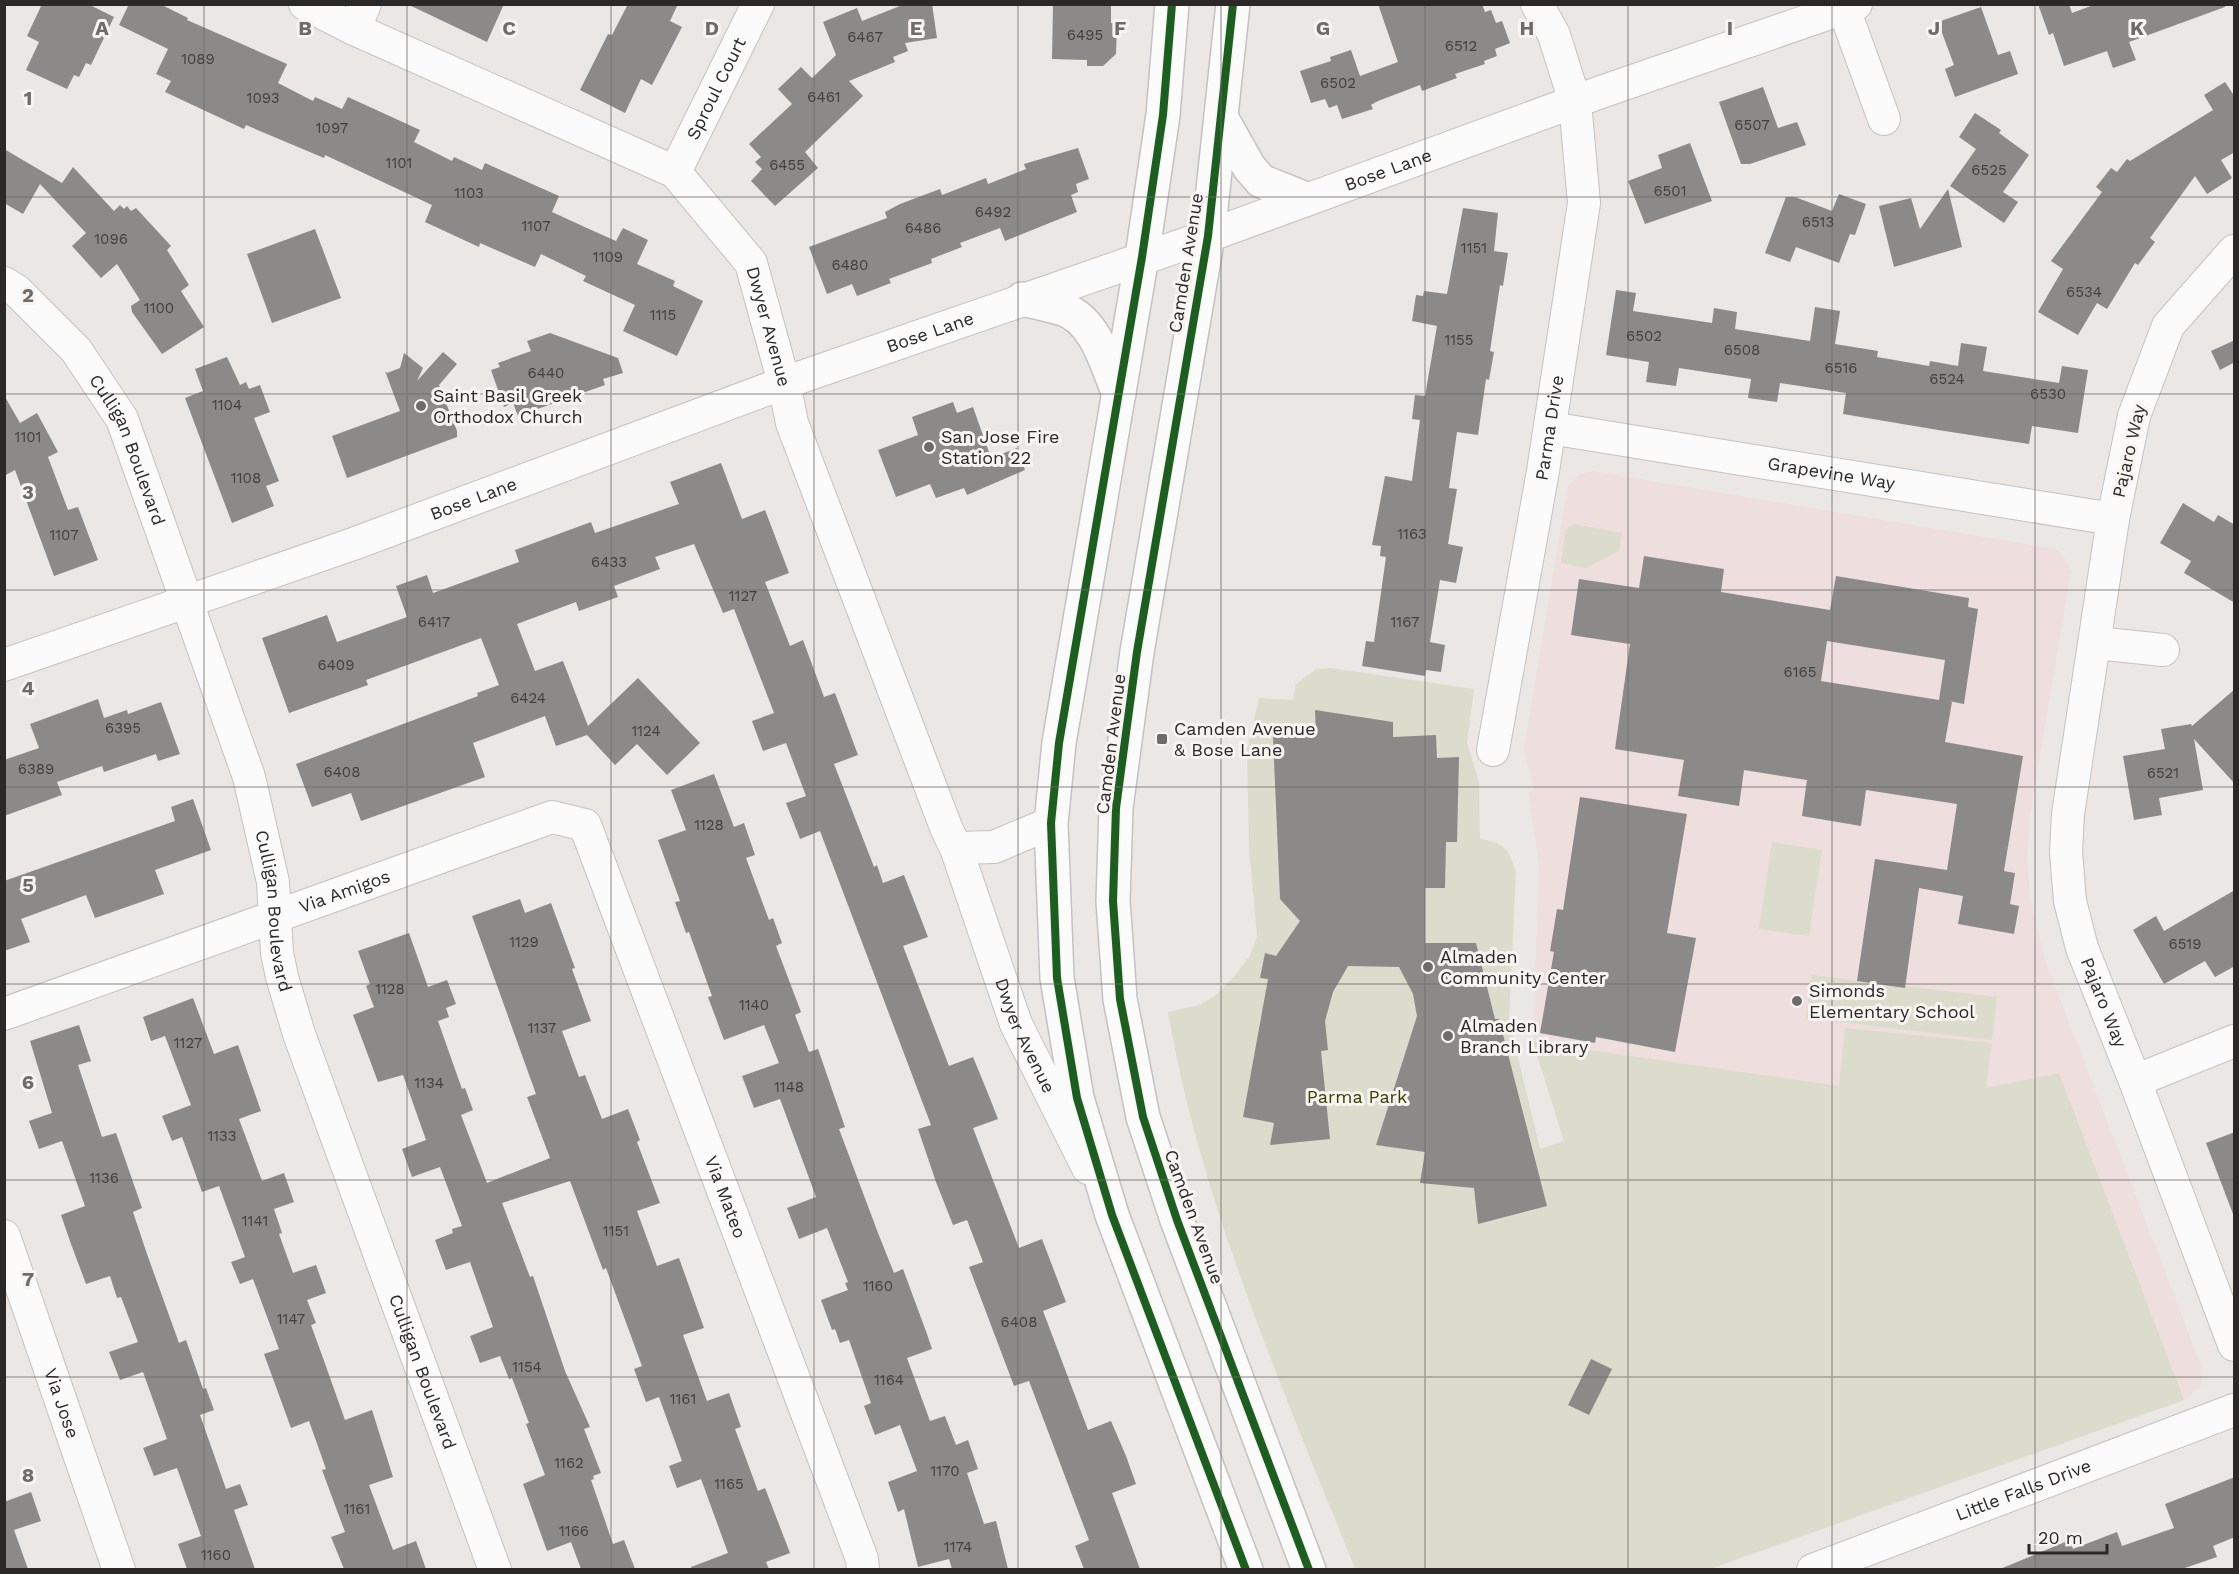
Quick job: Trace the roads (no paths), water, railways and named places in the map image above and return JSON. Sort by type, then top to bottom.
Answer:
[{"type":"main road","points":[[1172,4],[1162,115],[1142,257],[1059,743],[1051,823],[1057,978],[1077,1098],[1112,1215],[1246,1569]]},
{"type":"main road","name":"Camden Avenue","points":[[1233,4],[1208,236],[1137,652],[1116,808],[1113,912],[1120,999],[1143,1117],[1177,1220],[1309,1569]]},
{"type":"main road","points":[[1221,117],[1249,167],[1261,181],[1306,199]]},
{"type":"main road","points":[[1022,299],[1065,310],[1083,321],[1094,337],[1119,394]]},
{"type":"street","name":"Dwyer Avenue","points":[[305,4],[360,17],[675,172],[751,263],[784,382],[792,423],[956,848],[1016,1024],[1112,1215]]},
{"type":"street","name":"Sproul Court","points":[[675,172],[758,4]]},
{"type":"street","name":"Parma Drive","points":[[1493,750],[1550,428],[1584,202],[1575,102],[1554,35],[1537,4]]},
{"type":"street","name":"Bose Lane","points":[[4,665],[353,544],[784,382],[1208,236],[1575,102],[1850,7]]},
{"type":"street","points":[[1850,7],[1884,119]]},
{"type":"street","name":"Pajaro Way","points":[[2235,251],[2168,326],[2134,416],[2113,519],[2096,643],[2068,814],[2066,852],[2070,901],[2082,948],[2235,1345]]},
{"type":"street","name":"Culligan Boulevard","points":[[4,283],[17,291],[76,350],[122,418],[249,777],[270,871],[282,977],[299,1034],[495,1569]]},
{"type":"street","name":"Grapevine Way","points":[[1550,428],[2113,519]]},
{"type":"street","points":[[2096,643],[2163,650]]},
{"type":"street","name":"Via Amigos","points":[[4,1014],[552,817],[585,825]]},
{"type":"street","points":[[956,848],[994,847],[1051,823]]},
{"type":"street","name":"Via Mateo","points":[[585,825],[862,1559],[863,1569]]},
{"type":"street","points":[[2135,1081],[2235,1041]]},
{"type":"street","name":"Via Jose","points":[[4,1236],[119,1569]]},
{"type":"street","name":"Little Falls Drive","points":[[1813,1569],[2235,1410]]},
{"type":"place","name":"Saint Basil Greek Orthodox Church","points":[[421,406]]},
{"type":"place","name":"San Jose Fire Station 22","points":[[929,447]]},
{"type":"place","name":"Camden Avenue & Bose Lane","points":[[1162,739]]},
{"type":"place","name":"Almaden Community Center","points":[[1428,967]]},
{"type":"place","name":"Simonds Elementary School","points":[[1797,1001]]},
{"type":"place","name":"Almaden Branch Library","points":[[1448,1036]]},
{"type":"park label","name":"Parma Park","points":[[1357,1097]]}]
